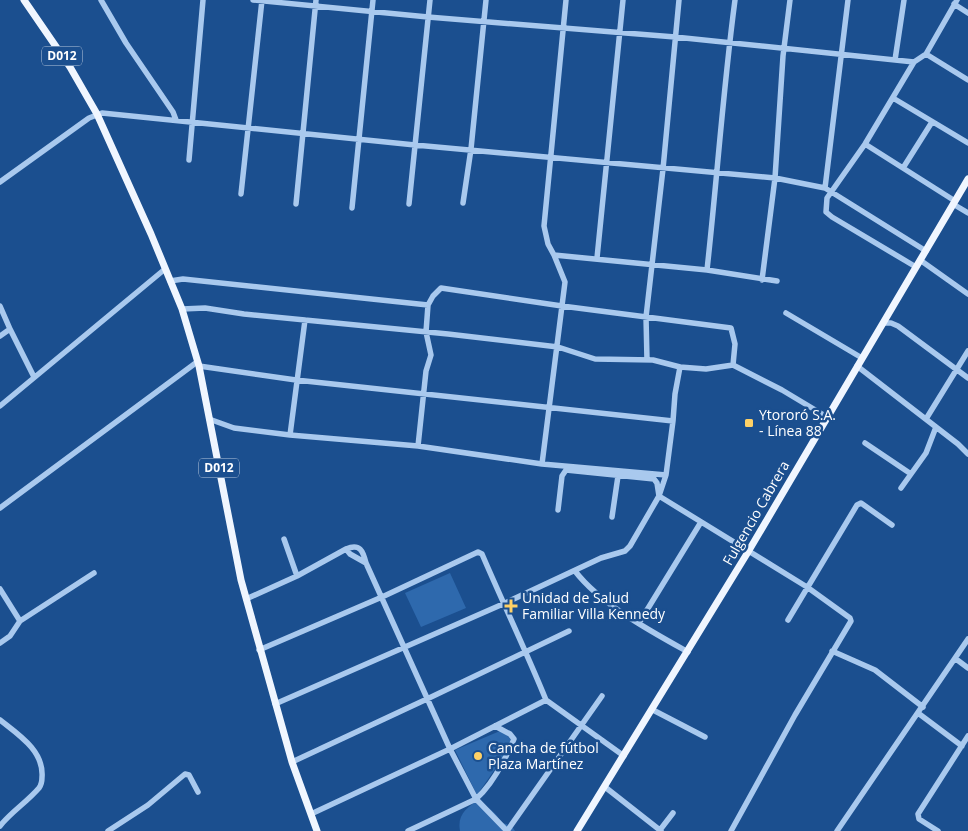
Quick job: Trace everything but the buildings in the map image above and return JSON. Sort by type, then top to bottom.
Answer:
[{"type":"main road","name":"D012","points":[[24,0],[70,67],[96,114],[182,308],[198,364],[246,599],[259,650],[292,762],[317,831]]},
{"type":"main road","name":"Fulgencio Cabrera","points":[[577,831],[653,710],[748,552],[968,179]]},
{"type":"street","points":[[101,0],[126,43],[173,112],[176,120]]},
{"type":"street","points":[[189,160],[203,0]]},
{"type":"street","points":[[253,0],[316,3],[428,17],[675,37],[842,56],[914,62]]},
{"type":"street","points":[[241,194],[262,0]]},
{"type":"street","points":[[352,208],[373,0]]},
{"type":"street","points":[[409,204],[430,0]]},
{"type":"street","points":[[463,203],[471,149],[486,0]]},
{"type":"street","points":[[542,464],[551,407],[565,282],[548,244],[544,226],[566,0]]},
{"type":"street","points":[[597,258],[622,0]]},
{"type":"street","points":[[648,360],[646,317],[679,0]]},
{"type":"street","points":[[707,270],[729,43],[735,0]]},
{"type":"street","points":[[762,280],[774,178],[784,49],[790,0]]},
{"type":"street","points":[[825,188],[848,0]]},
{"type":"street","points":[[895,60],[904,0]]},
{"type":"street","points":[[916,267],[828,214],[825,208],[827,198],[866,144],[914,62],[926,54],[955,2],[968,13]]},
{"type":"street","points":[[296,204],[316,3]]},
{"type":"street","points":[[926,54],[968,80]]},
{"type":"street","points":[[893,98],[968,143]]},
{"type":"street","points":[[0,182],[96,114],[102,112],[304,134],[774,178],[825,188],[926,251]]},
{"type":"street","points":[[903,168],[932,122]]},
{"type":"street","points":[[866,144],[968,214]]},
{"type":"street","points":[[554,255],[707,270],[777,281]]},
{"type":"street","points":[[920,260],[968,294]]},
{"type":"street","points":[[0,406],[165,269]]},
{"type":"street","points":[[170,281],[182,278],[428,305]]},
{"type":"street","points":[[418,446],[426,371],[431,355],[426,332],[428,305],[441,288],[731,328],[734,344],[733,365]]},
{"type":"street","points":[[0,306],[34,377]]},
{"type":"street","points":[[182,308],[205,308],[558,347],[595,359],[648,360],[706,369],[733,365],[782,390],[827,417]]},
{"type":"street","points":[[786,313],[862,358]]},
{"type":"street","points":[[290,435],[304,320]]},
{"type":"street","points":[[883,323],[891,323],[898,326],[968,378]]},
{"type":"street","points":[[0,336],[10,329]]},
{"type":"street","points":[[926,419],[968,350]]},
{"type":"street","points":[[0,508],[198,364],[296,380],[673,421]]},
{"type":"street","points":[[275,704],[503,604],[601,558],[625,551],[630,546],[659,496],[666,475],[680,366]]},
{"type":"street","points":[[857,366],[968,454]]},
{"type":"street","points":[[209,419],[234,428],[290,435],[418,446],[542,464],[666,475]]},
{"type":"street","points":[[901,488],[926,453],[936,427]]},
{"type":"street","points":[[865,443],[911,474]]},
{"type":"street","points":[[558,510],[565,471],[655,480],[659,496],[806,587],[851,620],[731,831]]},
{"type":"street","points":[[612,517],[618,476]]},
{"type":"street","points":[[788,620],[806,587],[859,503],[892,525]]},
{"type":"street","points":[[639,623],[701,522]]},
{"type":"street","points":[[284,539],[297,576]]},
{"type":"street","points":[[246,599],[297,576],[346,550],[353,547],[360,548],[363,551],[366,563],[450,749],[476,799],[507,831],[602,696]]},
{"type":"street","points":[[346,550],[366,563]]},
{"type":"street","points":[[259,650],[382,597],[478,552],[482,554],[503,604],[527,652],[546,700],[624,756]]},
{"type":"street","points":[[575,571],[600,597],[688,652]]},
{"type":"street","points":[[0,643],[10,636],[20,621],[94,572]]},
{"type":"street","points":[[0,589],[20,621]]},
{"type":"street","points":[[292,762],[427,700],[569,631]]},
{"type":"street","points":[[837,831],[968,639]]},
{"type":"street","points":[[832,652],[875,670],[923,707]]},
{"type":"street","points":[[956,659],[968,668]]},
{"type":"street","points":[[310,814],[450,749],[546,700]]},
{"type":"street","points":[[653,710],[705,738]]},
{"type":"street","points":[[918,713],[962,746]]},
{"type":"street","points":[[0,720],[39,756],[43,772],[40,786],[0,826]]},
{"type":"street","points":[[408,831],[476,799],[490,783],[514,739],[510,734],[495,726]]},
{"type":"street","points":[[938,831],[919,819],[918,814],[968,736]]},
{"type":"street","points":[[108,831],[148,805],[185,774],[190,775],[198,792]]},
{"type":"street","points":[[605,787],[661,830],[673,813]]},
{"type":"shaded area","points":[[450,573],[466,608],[421,627],[405,593]]},
{"type":"shaded area","points":[[500,731],[511,740],[502,759],[477,795],[455,750]]},
{"type":"shaded area","points":[[479,799],[495,813],[501,823],[507,824],[508,827],[513,828],[515,831],[460,831],[460,820],[464,812]]},
{"type":"place","name":"Ytororó S.A. - Línea 88","points":[[749,423]]},
{"type":"place","name":"Unidad de Salud Familiar Villa Kennedy","points":[[511,606]]},
{"type":"place","name":"Cancha de fútbol Plaza Martínez","points":[[478,756]]}]
